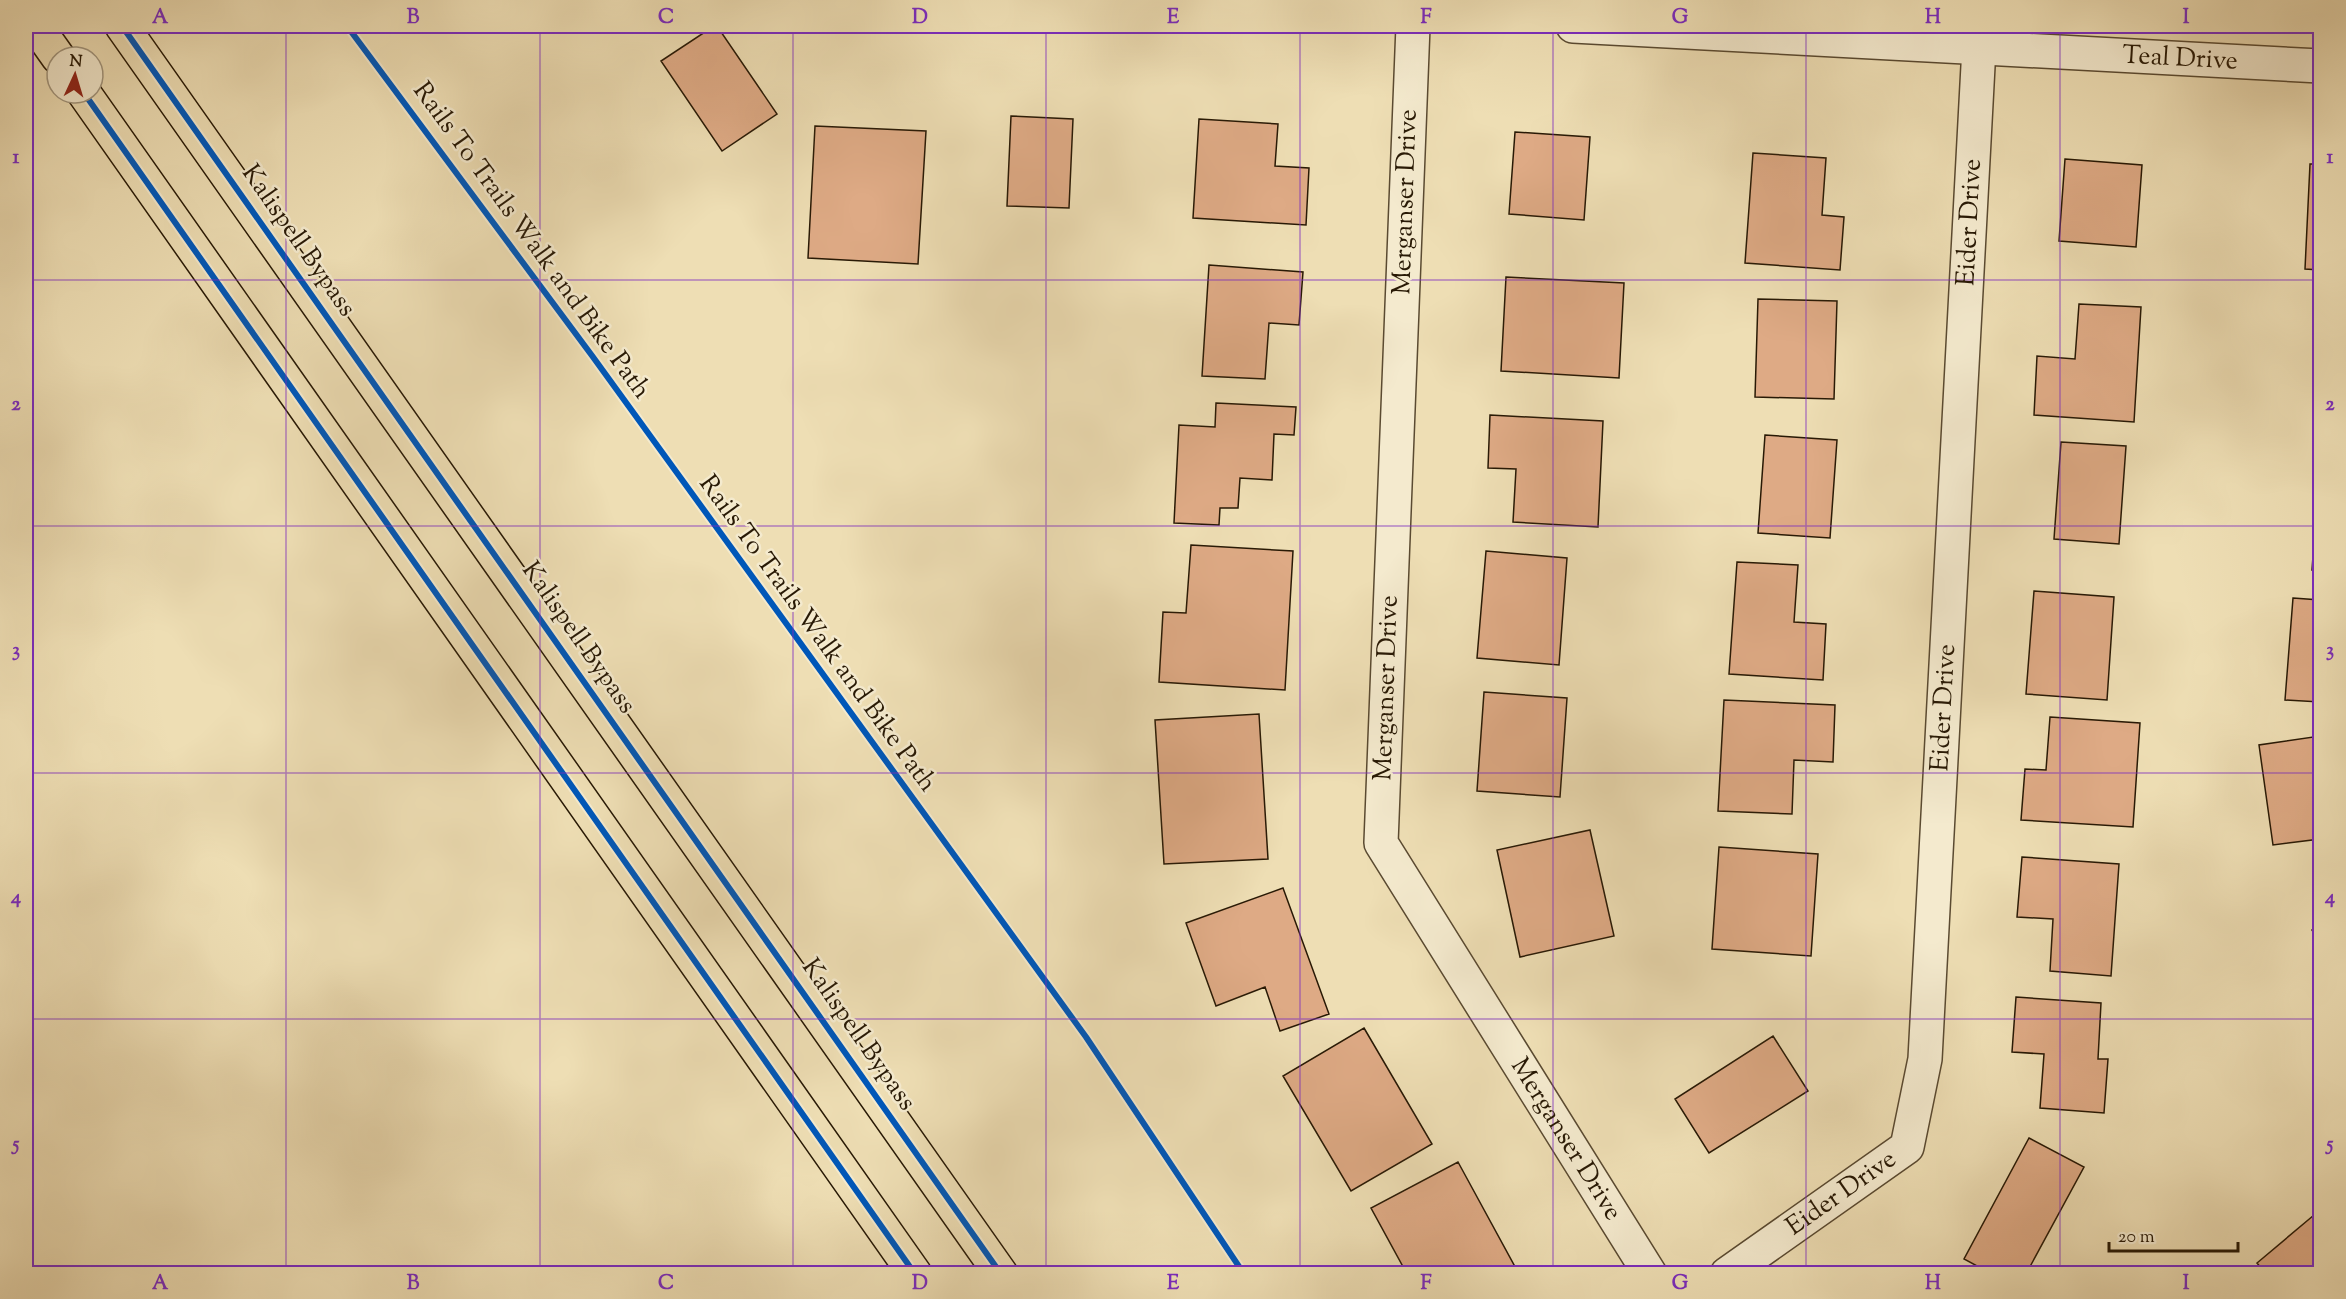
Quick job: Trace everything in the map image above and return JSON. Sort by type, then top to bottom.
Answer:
[{"type":"highway","points":[[36,26],[49,45]]},
{"type":"highway","name":"Kalispell Bypass","points":[[122,26],[1001,1274]]},
{"type":"highway","points":[[92,105],[915,1274]]},
{"type":"street","name":"Merganser Drive","points":[[1413,26],[1381,843],[1650,1274]]},
{"type":"street","name":"Teal Drive","points":[[1573,26],[2320,66]]},
{"type":"street","name":"Eider Drive","points":[[1727,1274],[1907,1147],[1924,1059],[1979,47]]},
{"type":"building","points":[[717,26],[777,114],[722,151],[661,61]]},
{"type":"building","points":[[1011,116],[1073,119],[1069,208],[1007,206]]},
{"type":"building","points":[[1199,119],[1278,124],[1275,166],[1309,168],[1306,225],[1193,218]]},
{"type":"building","points":[[815,126],[926,131],[918,264],[808,258]]},
{"type":"building","points":[[1515,132],[1590,137],[1584,220],[1509,214]]},
{"type":"building","points":[[1753,153],[1826,158],[1822,215],[1844,217],[1840,270],[1745,263]]},
{"type":"building","points":[[2065,159],[2142,165],[2136,247],[2059,241]]},
{"type":"building","points":[[2310,164],[2320,164],[2320,270],[2305,269]]},
{"type":"building","points":[[1209,265],[1303,272],[1299,325],[1269,323],[1265,379],[1202,376]]},
{"type":"building","points":[[1506,277],[1624,283],[1619,378],[1501,371]]},
{"type":"building","points":[[1758,299],[1837,301],[1834,399],[1755,397]]},
{"type":"building","points":[[2079,304],[2141,307],[2134,422],[2034,415],[2037,356],[2075,359]]},
{"type":"building","points":[[1216,403],[1296,407],[1294,435],[1274,434],[1272,480],[1240,478],[1238,508],[1220,508],[1219,525],[1174,523],[1179,425],[1215,427]]},
{"type":"building","points":[[1490,415],[1603,421],[1598,527],[1513,522],[1516,469],[1488,468]]},
{"type":"building","points":[[1765,435],[1837,440],[1830,538],[1758,533]]},
{"type":"building","points":[[2061,442],[2126,446],[2119,544],[2054,539]]},
{"type":"building","points":[[2320,460],[2320,570],[2312,570]]},
{"type":"building","points":[[1191,545],[1293,551],[1285,690],[1159,682],[1163,612],[1186,613]]},
{"type":"building","points":[[1486,551],[1567,558],[1559,665],[1477,658]]},
{"type":"building","points":[[1737,562],[1798,565],[1794,622],[1826,624],[1823,680],[1729,674]]},
{"type":"building","points":[[2034,591],[2114,597],[2107,700],[2026,694]]},
{"type":"building","points":[[2293,598],[2320,600],[2320,702],[2285,700]]},
{"type":"building","points":[[1484,692],[1567,698],[1560,797],[1477,791]]},
{"type":"building","points":[[1724,700],[1835,705],[1833,762],[1794,760],[1792,814],[1718,811]]},
{"type":"building","points":[[1259,714],[1268,859],[1164,864],[1155,720]]},
{"type":"building","points":[[2050,717],[2140,723],[2133,827],[2021,820],[2025,769],[2046,770]]},
{"type":"building","points":[[2320,736],[2320,839],[2273,845],[2259,745]]},
{"type":"building","points":[[1590,830],[1614,936],[1520,957],[1497,850]]},
{"type":"building","points":[[1719,847],[1818,854],[1811,956],[1712,949]]},
{"type":"building","points":[[2022,857],[2119,864],[2111,976],[2050,971],[2053,919],[2017,917]]},
{"type":"building","points":[[2320,882],[2320,896],[2314,887]]},
{"type":"building","points":[[1283,888],[1329,1014],[1280,1031],[1265,987],[1216,1006],[1186,923]]},
{"type":"building","points":[[2320,925],[2320,943],[2312,930]]},
{"type":"building","points":[[2016,997],[2101,1003],[2098,1059],[2108,1059],[2104,1113],[2040,1108],[2044,1054],[2012,1052]]},
{"type":"building","points":[[1364,1028],[1432,1144],[1351,1191],[1283,1076]]},
{"type":"building","points":[[1773,1036],[1808,1091],[1709,1153],[1675,1099]]},
{"type":"building","points":[[2029,1138],[2084,1167],[2026,1274],[1992,1274],[1964,1259]]},
{"type":"building","points":[[1458,1162],[1519,1274],[1407,1274],[1371,1208]]},
{"type":"building","points":[[2320,1210],[2320,1274],[2266,1274],[2257,1263]]},
{"type":"cycle path","points":[[122,26],[1001,1274]]},
{"type":"cycle path","name":"Rails To Trails Walk and Bike Path","points":[[347,26],[593,357],[1086,1037],[1244,1274]]},
{"type":"cycle path","points":[[92,105],[915,1274]]}]
